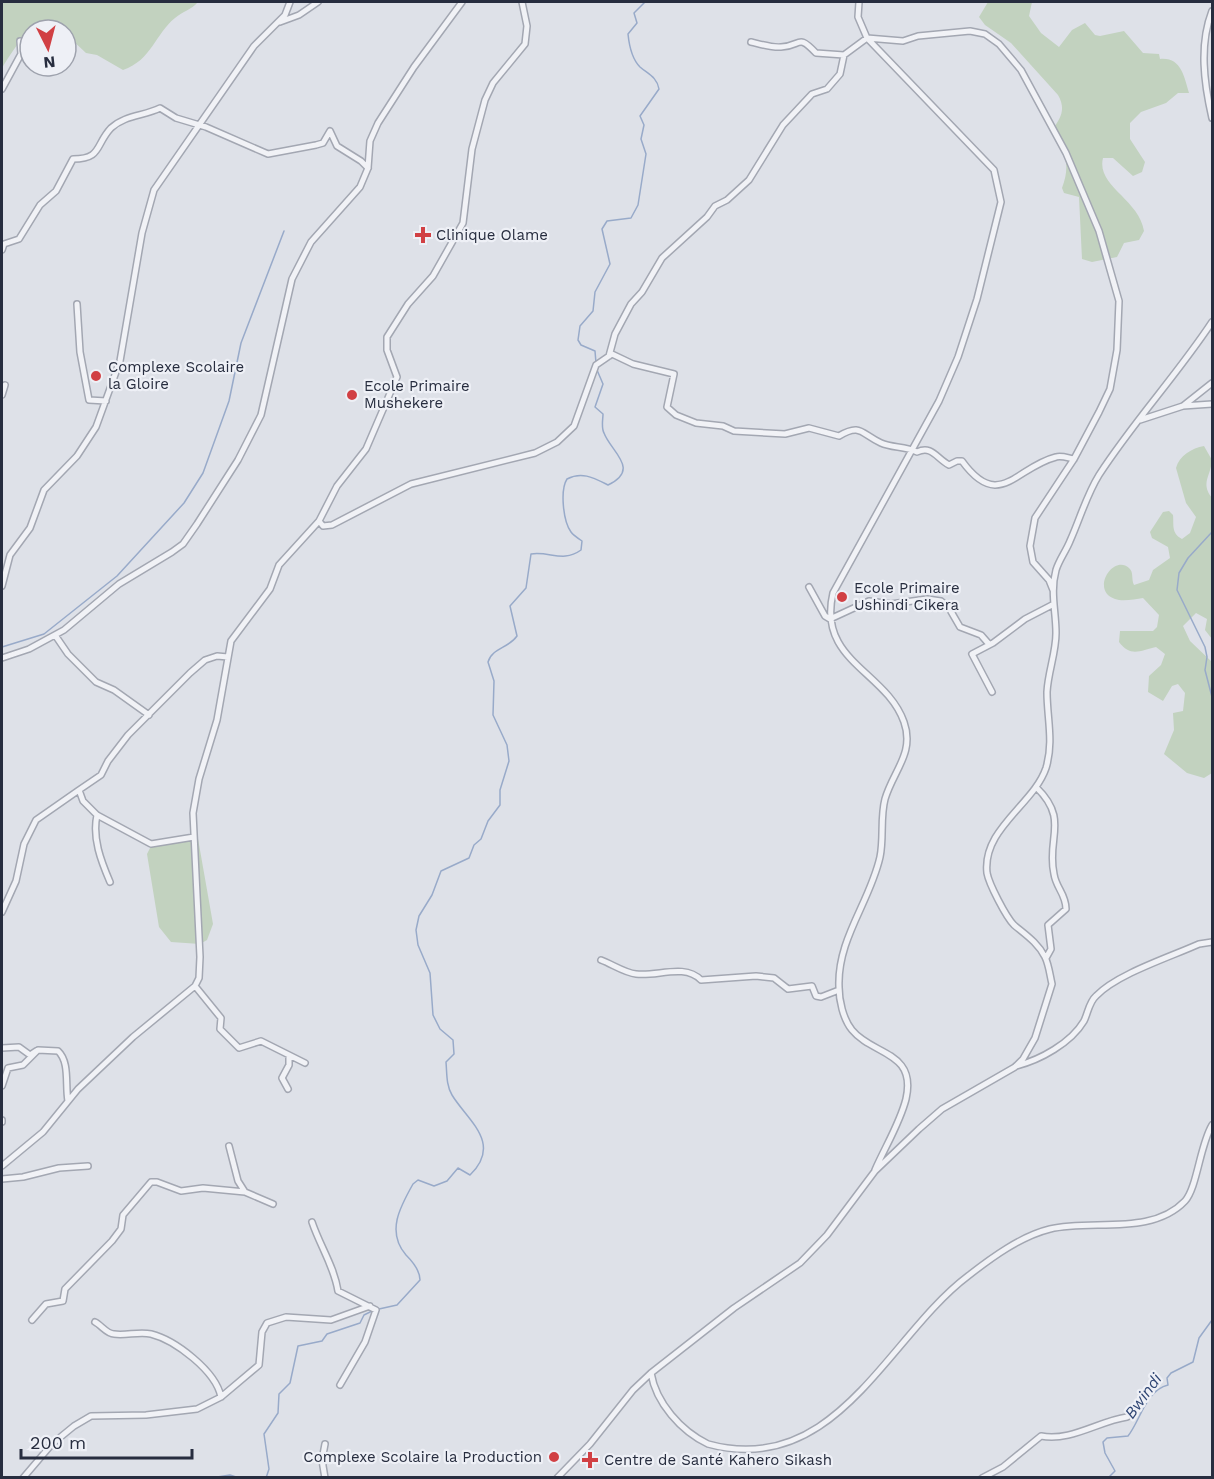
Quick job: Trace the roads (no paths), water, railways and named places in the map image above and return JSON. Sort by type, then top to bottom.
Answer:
[{"type":"street","points":[[2,585],[10,555],[30,528],[44,490],[86,443],[106,401],[124,343],[147,209],[166,171],[254,46],[285,15],[290,2]]},
{"type":"street","points":[[278,22],[299,15],[318,2]]},
{"type":"street","points":[[2,658],[29,649],[55,635],[119,584],[172,552],[183,543],[197,524],[238,460],[261,415],[267,398],[277,337],[292,279],[311,242],[353,197],[368,168],[370,141],[378,123],[414,67],[462,2]]},
{"type":"street","points":[[2,1166],[43,1132],[68,1101],[133,1036],[195,987],[199,978],[200,951],[194,837],[195,798],[217,720],[231,641],[270,589],[279,565],[319,521],[337,486],[366,449],[395,386],[396,370],[386,344],[392,326],[433,276],[464,223],[472,149],[485,100],[493,83],[525,45],[527,26],[522,2]]},
{"type":"street","points":[[859,2],[858,17],[867,38],[994,170],[1001,202],[977,299],[958,357],[939,402],[833,593],[830,619],[840,646],[856,667],[896,706],[907,734],[905,758],[885,797],[880,857],[844,950],[839,990],[846,1020],[853,1031],[893,1055],[900,1064],[905,1077],[906,1099],[875,1172]]},
{"type":"street","points":[[1212,11],[1206,34],[1203,66],[1212,118]]},
{"type":"street","points":[[751,42],[780,47],[799,40],[805,42],[816,53],[844,55],[867,38],[892,42],[946,32],[985,34],[999,44],[1021,70],[1066,153],[1099,231],[1119,301],[1117,350],[1110,389],[1074,459],[1035,518],[1030,546],[1033,562],[1049,580],[1053,591]]},
{"type":"street","points":[[609,356],[615,334],[662,258],[707,218],[715,206],[727,200],[749,180],[783,125],[812,94],[827,89],[840,74],[844,55]]},
{"type":"street","points":[[2,89],[18,60]]},
{"type":"street","points":[[2,250],[4,244],[19,239],[40,205],[56,192],[73,159],[87,159],[95,154],[111,129],[128,117],[147,115],[160,108],[176,118],[186,119],[268,154],[279,154],[323,143],[330,131],[337,146],[361,160],[368,168]]},
{"type":"street","points":[[77,304],[80,352],[89,400],[106,401]]},
{"type":"street","points":[[1015,1067],[1030,1050],[1052,984],[1046,958],[1029,934],[1013,924],[990,882],[987,861],[1001,828],[1036,787],[1046,766],[1050,749],[1047,692],[1056,633],[1052,605],[1056,569],[1070,542],[1080,511],[1099,476],[1155,397],[1182,368],[1212,322]]},
{"type":"street","points":[[319,521],[323,526],[332,525],[411,484],[535,453],[557,442],[574,426],[596,365],[612,354],[623,356],[633,364],[674,374],[667,406],[676,415],[696,423],[723,426],[734,431],[785,434],[809,428],[839,436],[850,429],[863,430],[882,444],[912,449],[917,452],[926,448],[931,450],[939,460],[949,465],[957,460],[962,461],[973,476],[987,484],[1002,485],[1015,480],[1038,464],[1058,456],[1074,459]]},
{"type":"street","points":[[1183,406],[1212,383]]},
{"type":"street","points":[[2,395],[5,384]]},
{"type":"street","points":[[1140,420],[1183,406],[1212,404]]},
{"type":"street","points":[[809,587],[825,616],[830,619]]},
{"type":"street","points":[[830,619],[869,601],[891,604],[927,598],[941,601],[949,608],[960,627],[981,635],[988,644]]},
{"type":"street","points":[[992,692],[972,654],[993,643],[1025,619],[1052,605]]},
{"type":"street","points":[[55,635],[68,654],[96,682],[114,690],[149,715]]},
{"type":"street","points":[[2,912],[14,887],[24,844],[36,820],[101,775],[108,761],[128,735],[205,660],[217,656],[228,657]]},
{"type":"street","points":[[1036,787],[1048,798],[1056,816],[1053,874],[1066,897],[1066,909],[1048,925],[1051,949],[1046,958]]},
{"type":"street","points":[[79,790],[83,801],[97,815],[150,844],[194,837]]},
{"type":"street","points":[[97,815],[95,825],[100,856],[110,882]]},
{"type":"street","points":[[557,1478],[590,1444],[633,1390],[651,1372],[734,1308],[800,1263],[833,1227],[875,1172],[942,1109],[1015,1067],[1035,1062],[1070,1037],[1083,1022],[1094,997],[1111,983],[1199,944],[1212,942]]},
{"type":"street","points":[[601,960],[635,974],[675,971],[695,974],[701,980],[756,976],[774,978],[788,989],[812,986],[816,996],[821,998],[839,990]]},
{"type":"street","points":[[195,987],[221,1018],[220,1029],[239,1048],[261,1041],[305,1063]]},
{"type":"street","points":[[2,1048],[20,1047],[30,1054],[38,1050],[58,1051],[64,1056],[68,1101]]},
{"type":"street","points":[[2,1086],[8,1068],[23,1065],[38,1050]]},
{"type":"street","points":[[288,1089],[282,1078],[289,1065],[289,1056]]},
{"type":"street","points":[[859,1403],[940,1301],[966,1277],[995,1257],[1035,1234],[1051,1229],[1132,1222],[1158,1217],[1181,1204],[1189,1194],[1204,1138],[1212,1125]]},
{"type":"street","points":[[229,1146],[238,1181],[245,1192]]},
{"type":"street","points":[[2,1179],[23,1177],[59,1168],[88,1166]]},
{"type":"street","points":[[32,1320],[46,1304],[63,1301],[65,1289],[112,1240],[121,1228],[123,1215],[151,1182],[181,1191],[203,1188],[245,1192],[273,1204]]},
{"type":"street","points":[[312,1222],[319,1244],[335,1272],[338,1291],[376,1310],[365,1342],[340,1385]]},
{"type":"street","points":[[23,1478],[52,1444],[91,1416],[146,1415],[196,1409],[221,1397],[259,1365],[262,1332],[267,1323],[286,1317],[331,1320],[370,1305]]},
{"type":"street","points":[[95,1322],[111,1335],[153,1334],[195,1358],[211,1376],[221,1397]]},
{"type":"street","points":[[651,1372],[659,1397],[688,1432],[707,1444],[744,1456]]},
{"type":"street","points":[[982,1478],[1003,1467],[1041,1436],[1060,1438],[1101,1422],[1127,1417]]},
{"type":"street","points":[[325,1478],[322,1460],[326,1444]]},
{"type":"waterway","points":[[596,363],[595,351],[581,345],[578,340],[580,326],[593,311],[595,292],[610,264],[602,229],[607,221],[631,218],[638,205],[646,154],[641,139],[644,125],[640,116],[659,89],[654,79],[635,60],[628,38],[628,34],[637,23],[634,13],[645,2]]},
{"type":"waterway","points":[[2,647],[44,634],[117,576],[184,503],[203,473],[229,401],[241,343],[284,231]]},
{"type":"waterway","points":[[379,1309],[397,1305],[420,1280],[416,1266],[400,1246],[396,1228],[400,1211],[413,1184],[418,1180],[434,1186],[447,1181],[458,1168],[470,1175],[483,1153],[483,1142],[479,1132],[458,1104],[449,1087],[446,1062],[454,1054],[453,1040],[440,1029],[433,1015],[430,973],[418,945],[416,930],[419,916],[432,895],[441,871],[469,858],[474,845],[481,839],[488,821],[500,805],[500,790],[509,761],[507,745],[493,715],[494,681],[488,662],[493,654],[517,636],[510,606],[526,588],[531,554],[568,556],[581,550],[582,541],[571,532],[564,513],[563,498],[567,479],[583,476],[608,485],[618,479],[622,473],[621,460],[603,431],[603,414],[595,407],[603,384],[597,370]]},
{"type":"waterway","name":"Bwindi","points":[[1212,532],[1188,558],[1179,573],[1177,590],[1205,647],[1207,657],[1205,670],[1212,697]]},
{"type":"waterway","points":[[266,1478],[269,1469],[264,1434],[278,1413],[279,1394],[290,1383],[298,1346],[322,1341],[327,1334],[360,1323],[364,1315],[374,1310]]},
{"type":"waterway","name":"Bwindi","points":[[1108,1478],[1115,1471],[1105,1453],[1103,1442],[1107,1438],[1128,1436],[1149,1399],[1160,1388],[1168,1385],[1167,1378],[1171,1373],[1193,1362],[1199,1338],[1212,1320]]},
{"type":"waterway","points":[[211,1478],[230,1475],[239,1478]]},
{"type":"place","name":"Clinique Olame","points":[[423,235]]},
{"type":"place","name":"Complexe Scolaire la Gloire","points":[[96,376]]},
{"type":"place","name":"Ecole Primaire Mushekere","points":[[352,395]]},
{"type":"place","name":"Ecole Primaire Ushindi Cikera","points":[[842,597]]},
{"type":"place","name":"Complexe Scolaire la Production","points":[[554,1457]]},
{"type":"place","name":"Centre de Santé Kahero Sikash","points":[[590,1460]]}]
